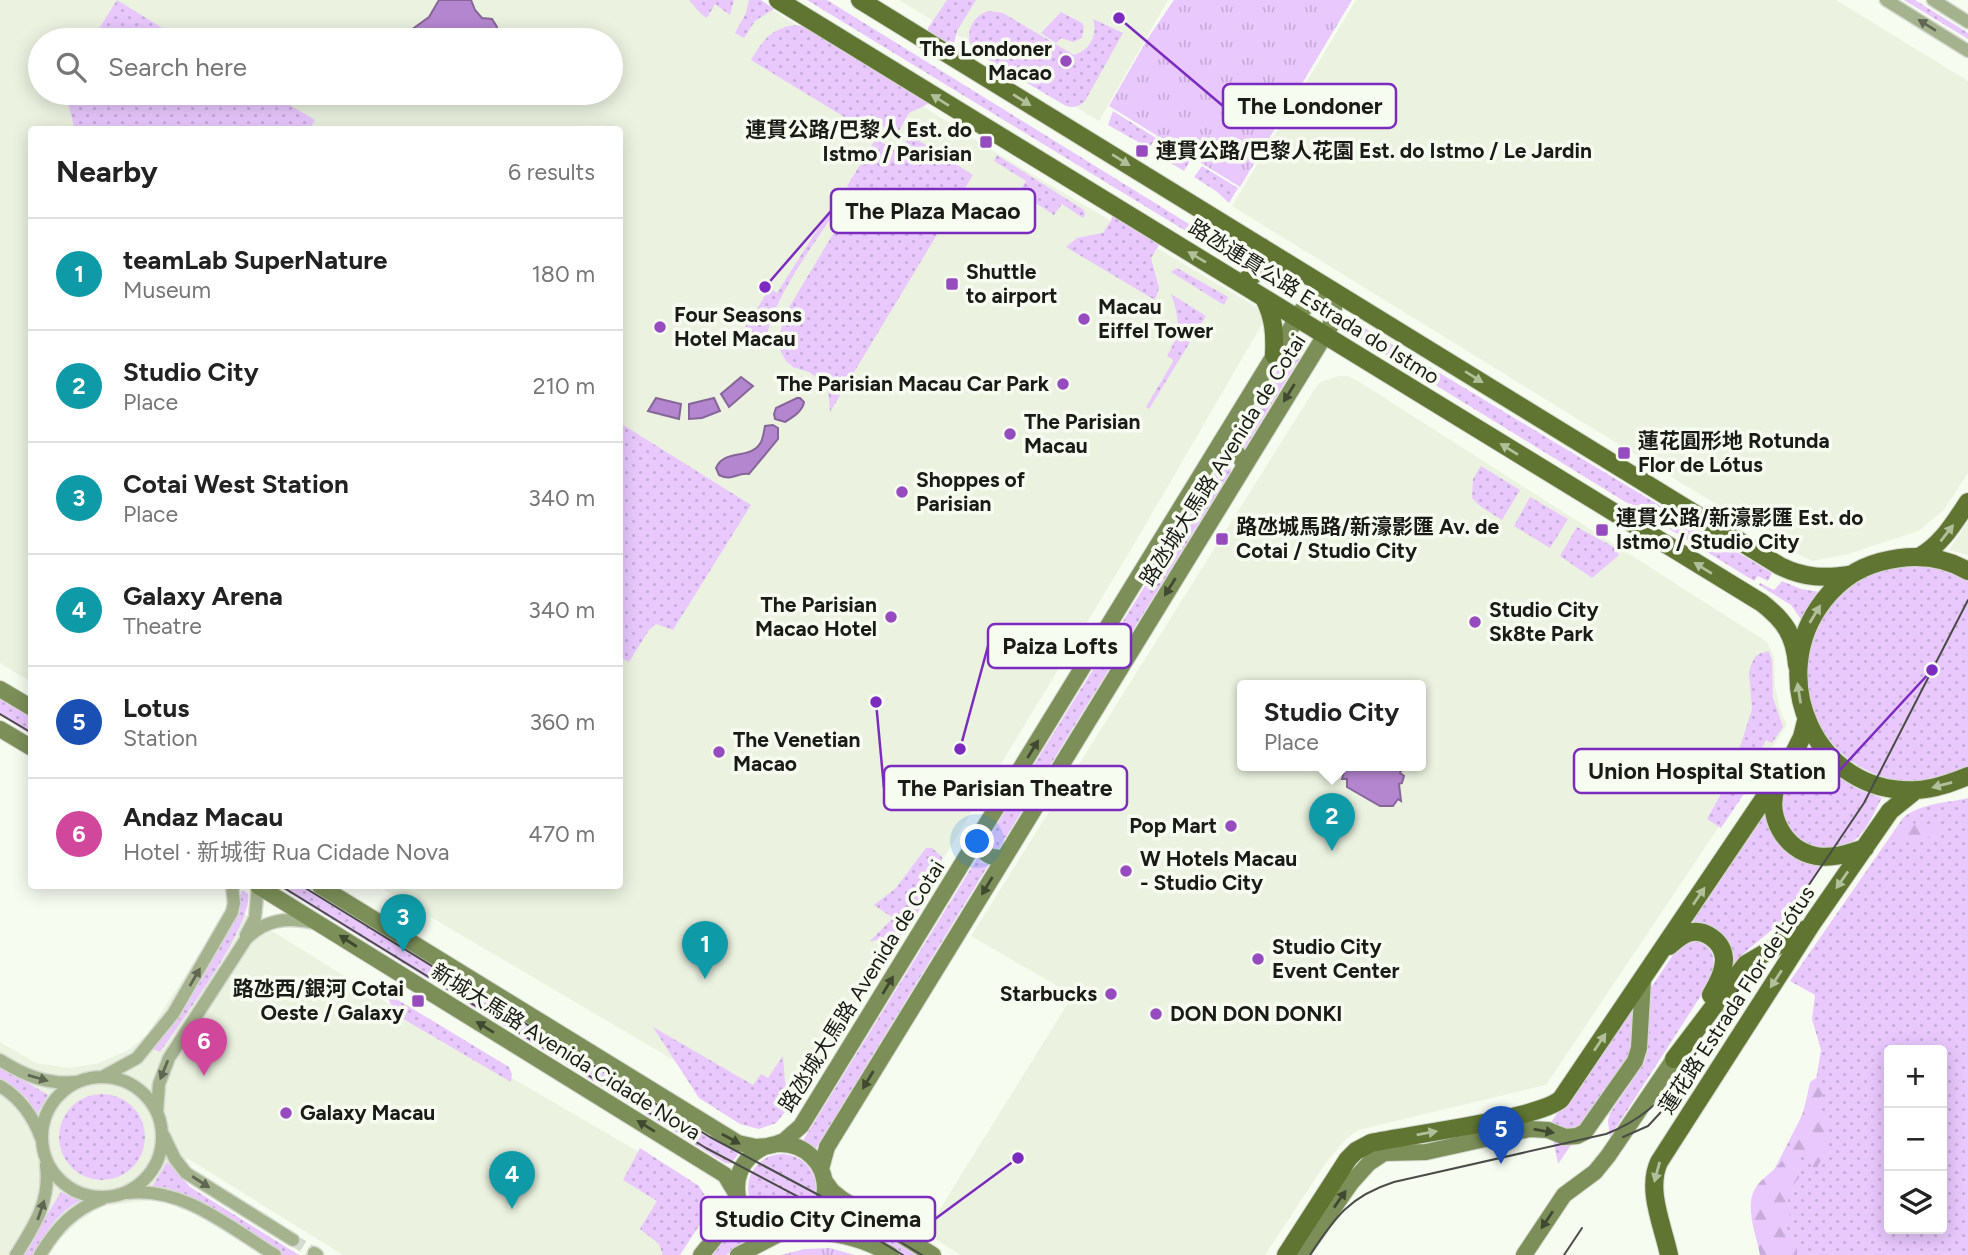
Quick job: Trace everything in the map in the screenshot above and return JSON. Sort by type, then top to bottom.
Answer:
[{"type":"main road","name":"路氹連貫公路 Estrada do Istmo","points":[[778,0],[1762,603],[1778,616],[1790,635],[1795,645],[1797,666]]},
{"type":"main road","name":"路氹連貫公路 Estrada do Istmo","points":[[860,0],[1780,566],[1794,573],[1819,578],[1853,574]]},
{"type":"main road","points":[[1240,283],[1256,273],[1263,256],[1262,247]]},
{"type":"main road","name":"路氹城大馬路 Avenida de Cotai","points":[[771,1145],[784,1141],[802,1126],[1302,310],[1332,290],[1333,317],[1324,335],[827,1147],[823,1175]]},
{"type":"main road","points":[[1264,298],[1272,315],[1274,355]]},
{"type":"main road","points":[[1217,449],[1226,448],[1236,452],[1244,466]]},
{"type":"main road","points":[[1919,557],[1945,536],[1968,502]]},
{"type":"main road","points":[[1968,571],[1940,560],[1919,557],[1896,558],[1873,564],[1853,574],[1831,591],[1814,613],[1802,638],[1797,666],[1800,703],[1806,720],[1820,744],[1848,771],[1888,788],[1916,790],[1945,785],[1968,776]]},
{"type":"main road","points":[[0,689],[28,706]]},
{"type":"main road","points":[[1286,1255],[1348,1159],[1362,1146],[1463,1127],[1525,1113],[1558,1102],[1780,776],[1799,746],[1806,720]]},
{"type":"main road","points":[[0,729],[28,746]]},
{"type":"main road","points":[[1780,776],[1774,792],[1774,813],[1783,836],[1795,847],[1824,857],[1848,854],[1865,848]]},
{"type":"main road","name":"蓮花路 Estrada Flor de Lótus","points":[[1669,1255],[1654,1187],[1656,1168],[1813,922],[1891,811],[1916,790]]},
{"type":"main road","points":[[977,840],[988,856],[1004,857]]},
{"type":"main road","name":"新城大馬路 Avenida Cidade Nova","points":[[263,889],[725,1175],[739,1201]]},
{"type":"main road","name":"新城大馬路 Avenida Cidade Nova","points":[[325,889],[738,1143],[756,1147],[771,1145]]},
{"type":"main road","points":[[1674,1059],[1746,964],[1798,934],[1813,922]]},
{"type":"main road","points":[[1661,953],[1680,937],[1696,932],[1712,938],[1718,944],[1724,959],[1719,979],[1674,1059]]},
{"type":"main road","points":[[1301,1255],[1351,1183],[1384,1153],[1426,1152],[1530,1129],[1548,1130],[1566,1137],[1585,1132],[1635,1061],[1639,1048],[1643,980]]},
{"type":"main road","name":"蓮花路 Estrada Flor de Lótus","points":[[1524,1255],[1564,1195],[1595,1172],[1608,1156],[1674,1059]]},
{"type":"main road","points":[[891,1255],[855,1238],[770,1231],[758,1226],[748,1217],[739,1201],[737,1182],[747,1159],[771,1145],[787,1144],[801,1149],[813,1157],[832,1191],[933,1255]]},
{"type":"main road","points":[[738,1255],[806,1225],[815,1216],[825,1193],[823,1175]]},
{"type":"main road","points":[[701,1255],[739,1201]]},
{"type":"street","points":[[1886,0],[1968,51]]},
{"type":"street","points":[[1933,0],[1968,22]]},
{"type":"street","points":[[100,1078],[137,1058],[173,1014],[232,912],[232,889]]},
{"type":"street","points":[[258,889],[255,918],[162,1072],[157,1097],[158,1114],[167,1146],[186,1173],[293,1240]]},
{"type":"street","points":[[238,949],[257,929],[276,920],[324,925]]},
{"type":"street","points":[[173,1014],[179,1012],[189,1000],[205,1001]]},
{"type":"street","points":[[0,1060],[34,1078],[65,1083],[100,1078],[119,1079],[138,1089],[158,1114]]},
{"type":"street","points":[[42,1142],[44,1123],[51,1105],[63,1091],[80,1081]]},
{"type":"street","points":[[0,1086],[29,1113],[42,1142],[48,1174],[43,1206],[16,1255]]},
{"type":"street","points":[[40,1255],[65,1221],[84,1207],[136,1187],[154,1167],[162,1142],[162,1129]]},
{"type":"street","points":[[46,1159],[65,1185],[83,1195],[105,1198]]},
{"type":"street","points":[[124,1193],[157,1192],[187,1201],[275,1255]]},
{"type":"shaded area","points":[[0,0],[757,0],[993,151],[1268,314],[1129,553],[803,1090],[783,1109],[750,1105],[383,889],[623,889],[623,126],[28,126],[28,680],[0,663]]},
{"type":"shaded area","points":[[439,0],[471,0],[482,18],[492,19],[497,27],[414,28],[429,17]]},
{"type":"shaded area","name":"The Londoner Macao","points":[[899,0],[1168,0],[1099,121]]},
{"type":"shaded area","points":[[1356,0],[1836,0],[1968,81],[1968,473],[1943,511],[1918,531],[1848,554],[1812,561],[1232,206]]},
{"type":"shaded area","points":[[1339,376],[1348,376],[1358,381],[1767,642],[1774,657],[1775,685],[1780,710],[1787,725],[1546,1085],[1358,1130],[1346,1139],[1325,1164],[1265,1255],[961,1255],[925,1233],[1073,995],[971,936],[1320,382]]},
{"type":"shaded area","points":[[741,377],[753,386],[729,407],[721,394]]},
{"type":"shaded area","points":[[656,398],[681,404],[679,419],[648,411]]},
{"type":"shaded area","points":[[714,398],[720,411],[702,418],[689,419],[689,404]]},
{"type":"shaded area","points":[[797,398],[804,402],[797,414],[785,422],[775,419],[776,408]]},
{"type":"shaded area","points":[[773,425],[778,428],[778,439],[749,474],[728,478],[719,475],[716,468],[720,462],[757,448],[765,426]]},
{"type":"shaded area","points":[[1968,522],[1968,555],[1949,550]]},
{"type":"shaded area","points":[[1344,771],[1401,771],[1404,776],[1399,784],[1401,801],[1398,799],[1393,806],[1380,806],[1347,787],[1347,779],[1342,779]]},
{"type":"shaded area","name":"Galaxy Macau","points":[[227,903],[452,1043],[687,1180],[679,1255],[343,1255],[187,1158],[161,1199],[102,1206],[77,1223],[56,1243],[49,1255],[0,1255],[0,1042],[36,1063],[69,1068],[99,1063],[127,1051],[147,1035],[222,918]]},
{"type":"green space","points":[[117,0],[162,28],[100,28]]},
{"type":"green space","points":[[689,0],[734,0],[730,15],[715,4],[707,18]]},
{"type":"green space","points":[[749,0],[761,0],[774,9],[755,21],[744,38],[735,33],[746,13]]},
{"type":"green space","points":[[807,0],[827,0],[1252,263],[1248,269]]},
{"type":"green space","points":[[947,0],[976,0],[957,31],[954,44],[949,47],[928,35],[928,28]]},
{"type":"green space","points":[[1174,0],[1352,0],[1240,187],[1109,106],[1148,38]]},
{"type":"green space","points":[[1904,0],[1915,0],[1968,33],[1968,39]]},
{"type":"green space","points":[[988,11],[1003,13],[1074,55],[1084,50],[1091,41],[1093,19],[1123,33],[1085,101],[1078,106],[1069,107],[973,51],[969,39],[971,27],[977,18]]},
{"type":"green space","points":[[1061,12],[1082,23],[1082,38],[1073,42],[1061,38],[1056,43],[1041,33]]},
{"type":"green space","points":[[796,25],[809,28],[932,102],[909,113],[897,134],[870,119],[864,129],[751,60],[774,32]]},
{"type":"green space","points":[[68,105],[289,105],[315,120],[311,126],[74,126]]},
{"type":"green space","points":[[1113,111],[1156,138],[1149,148],[1108,125]]},
{"type":"green space","points":[[910,135],[973,175],[830,412],[828,386],[809,372],[793,367],[780,350],[783,320],[857,194],[847,186],[876,139],[899,152]]},
{"type":"green space","points":[[1166,144],[1191,159],[1184,171],[1159,156]]},
{"type":"green space","points":[[997,155],[1084,210],[1085,216],[1083,218],[1062,204],[1054,215],[1019,192],[1026,181],[994,161]]},
{"type":"green space","points":[[1202,166],[1238,188],[1229,203],[1194,177]]},
{"type":"green space","points":[[838,197],[843,200],[785,290],[769,327],[767,342],[744,329],[770,288],[777,293]]},
{"type":"green space","points":[[1113,213],[1162,240],[1151,258],[1159,288],[1155,300],[1066,247],[1077,238],[1103,233]]},
{"type":"green space","points":[[1177,268],[1228,297],[1224,305],[1171,272]]},
{"type":"green space","points":[[1171,294],[1206,316],[1149,409],[1146,407],[1174,360],[1167,356],[1178,326]]},
{"type":"green space","points":[[1355,322],[1772,573],[1768,581],[1758,576],[1754,581],[1349,332]]},
{"type":"green space","points":[[1290,350],[1301,356],[1243,451],[1239,444],[1232,443]]},
{"type":"green space","points":[[623,425],[751,505],[673,630],[656,624],[649,630],[629,662],[623,659]]},
{"type":"green space","points":[[1223,460],[1231,462],[1231,471],[998,850],[990,850],[986,842]]},
{"type":"green space","points":[[1481,466],[1520,490],[1502,520],[1472,498],[1473,479]]},
{"type":"green space","points":[[1530,497],[1568,519],[1550,548],[1514,526]]},
{"type":"green space","points":[[1577,527],[1619,550],[1618,556],[1592,578],[1560,556]]},
{"type":"green space","points":[[1904,564],[1940,566],[1968,578],[1968,766],[1940,778],[1912,782],[1885,777],[1859,766],[1837,749],[1820,727],[1808,701],[1804,672],[1817,622],[1833,599],[1846,587],[1868,574]]},
{"type":"green space","points":[[1782,581],[1801,589],[1820,592],[1810,604],[1802,621],[1791,605],[1759,585],[1760,583],[1774,590]]},
{"type":"green space","points":[[1769,651],[1772,661],[1773,698],[1783,727],[1772,743],[1766,740],[1748,774],[1754,779],[1721,828],[1707,819],[1731,776],[1752,709],[1749,673],[1751,665],[1755,657]]},
{"type":"green space","points":[[0,698],[28,716],[28,733],[0,715]]},
{"type":"green space","points":[[1809,749],[1842,780],[1882,798],[1859,837],[1847,845],[1834,849],[1809,846],[1790,831],[1784,821],[1781,808],[1786,782]]},
{"type":"green space","points":[[1968,798],[1968,1255],[1770,1255],[1772,1174],[1814,1092],[1821,1050],[1812,1019],[1815,995],[1790,981],[1903,818],[1926,806]]},
{"type":"green space","points":[[1767,811],[1825,861],[1794,906],[1774,928],[1744,953],[1725,979],[1730,966],[1691,924]]},
{"type":"green space","points":[[1918,822],[1936,826],[1941,830],[1940,834],[1909,843],[1901,839],[1895,840],[1901,830]]},
{"type":"green space","points":[[926,848],[932,848],[942,857],[938,877],[928,897],[900,937],[870,941],[893,918],[874,905],[896,888]]},
{"type":"green space","points":[[978,857],[982,863],[989,864],[815,1150],[802,1142]]},
{"type":"green space","points":[[283,889],[312,889],[734,1149],[738,1154],[731,1164],[725,1163]]},
{"type":"green space","points":[[242,890],[248,894],[247,908],[228,950],[160,1052],[151,1048],[226,935],[235,918]]},
{"type":"green space","points":[[1690,940],[1705,945],[1712,954],[1711,980],[1610,1137],[1610,1113],[1644,1063],[1648,1049],[1648,992],[1679,946]]},
{"type":"green space","points":[[385,992],[509,1067],[511,1082],[400,1017]]},
{"type":"green space","points":[[1634,1000],[1635,1038],[1626,1065],[1558,1164],[1550,1124]]},
{"type":"green space","points":[[653,1027],[753,1085],[761,1074],[768,1078],[783,1056],[785,1082],[791,1098],[789,1107],[776,1123],[759,1129],[740,1124],[699,1098]]},
{"type":"green space","points":[[0,1066],[48,1095],[36,1116],[27,1098],[0,1078]]},
{"type":"green space","points":[[1819,1076],[1824,1088],[1819,1103],[1822,1116],[1828,1116],[1827,1148],[1816,1170],[1811,1171],[1813,1165],[1806,1160],[1807,1148],[1797,1156],[1799,1178],[1788,1196],[1790,1217],[1786,1225],[1797,1255],[1760,1255],[1751,1214],[1753,1194],[1760,1182],[1783,1159],[1800,1122],[1810,1082]]},
{"type":"green space","points":[[94,1094],[110,1094],[133,1106],[142,1120],[145,1137],[142,1154],[133,1168],[110,1180],[94,1180],[78,1173],[66,1161],[59,1145],[59,1129],[66,1113],[78,1101]]},
{"type":"green space","points":[[640,1148],[699,1186],[707,1199],[701,1223],[680,1255],[663,1255],[659,1244],[640,1229],[657,1201],[623,1180]]},
{"type":"green space","points":[[782,1154],[795,1156],[806,1164],[814,1175],[814,1201],[806,1212],[795,1220],[782,1222],[769,1220],[758,1212],[750,1201],[748,1188],[750,1175],[758,1164],[769,1156]]},
{"type":"green space","points":[[167,1162],[190,1187],[299,1255],[282,1255],[187,1195],[164,1187],[152,1187]]},
{"type":"green space","points":[[61,1192],[80,1201],[64,1211],[47,1231],[33,1255],[22,1255]]},
{"type":"green space","points":[[834,1199],[923,1255],[901,1255],[866,1235],[852,1230],[820,1226],[827,1219]]},
{"type":"green space","points":[[736,1222],[743,1233],[752,1239],[726,1255],[713,1255]]},
{"type":"green space","points":[[830,1248],[855,1255],[781,1255],[804,1249]]},
{"type":"tunnel","points":[[293,1240],[314,1253]]},
{"type":"tram line","points":[[1310,1255],[1345,1210],[1355,1201],[1379,1188],[1394,1182],[1606,1134],[1629,1123],[1658,1101],[1683,1072],[1864,803],[1968,600]]},
{"type":"tram line","points":[[0,714],[28,731]]},
{"type":"tram line","points":[[286,889],[706,1148],[903,1255]]},
{"type":"tram line","points":[[307,889],[710,1137],[858,1216]]},
{"type":"tram line","points":[[1623,1137],[1648,1126],[1674,1098]]},
{"type":"tram line","points":[[1564,1255],[1582,1228]]},
{"type":"tram line","points":[[894,1238],[922,1255]]},
{"type":"place","name":"The Londoner","points":[[1119,18]]},
{"type":"place","name":"The Londoner Macao","points":[[1066,61]]},
{"type":"place","name":"連貫公路/巴黎人 Est. do Istmo / Parisian","points":[[986,142]]},
{"type":"place","name":"連貫公路/巴黎人花園 Est. do Istmo / Le Jardin","points":[[1142,151]]},
{"type":"place","name":"Shuttle to airport","points":[[952,284]]},
{"type":"place","name":"The Plaza Macao","points":[[765,287]]},
{"type":"place","name":"Macau Eiffel Tower","points":[[1084,319]]},
{"type":"place","name":"Four Seasons Hotel Macau","points":[[660,327]]},
{"type":"place","name":"The Parisian Macau Car Park","points":[[1063,384]]},
{"type":"place","name":"The Parisian Macau","points":[[1010,434]]},
{"type":"place","name":"蓮花圓形地 Rotunda Flor de Lótus","points":[[1624,453]]},
{"type":"place","name":"Shoppes of Parisian","points":[[902,492]]},
{"type":"place","name":"連貫公路/新濠影匯 Est. do Istmo / Studio City","points":[[1602,530]]},
{"type":"place","name":"路氹城馬路/新濠影匯 Av. de Cotai / Studio City","points":[[1222,539]]},
{"type":"place","name":"The Parisian Macao Hotel","points":[[891,617]]},
{"type":"place","name":"Studio City Sk8te Park","points":[[1475,622]]},
{"type":"place","name":"Union Hospital Station","points":[[1932,670]]},
{"type":"place","name":"The Parisian Theatre","points":[[876,702]]},
{"type":"place","name":"Paiza Lofts","points":[[960,749]]},
{"type":"place","name":"The Venetian Macao","points":[[719,752]]},
{"type":"place","name":"Pop Mart","points":[[1231,826]]},
{"type":"place","name":"Studio City","points":[[1332,851]]},
{"type":"place","name":"W Hotels Macau - Studio City","points":[[1126,871]]},
{"type":"place","name":"Cotai West Station","points":[[403,952]]},
{"type":"place","name":"Studio City Event Center","points":[[1258,959]]},
{"type":"place","name":"teamLab SuperNature","points":[[705,979]]},
{"type":"place","name":"Starbucks","points":[[1111,994]]},
{"type":"place","name":"路氹西/銀河 Cotai Oeste / Galaxy","points":[[418,1001]]},
{"type":"place","name":"DON DON DONKI","points":[[1156,1014]]},
{"type":"place","name":"Andaz Macau","points":[[204,1076]]},
{"type":"place","name":"Galaxy Macau","points":[[286,1113]]},
{"type":"place","name":"Studio City Cinema","points":[[1018,1158]]},
{"type":"place","name":"Lotus","points":[[1501,1164]]},
{"type":"place","name":"Galaxy Arena","points":[[512,1209]]}]
